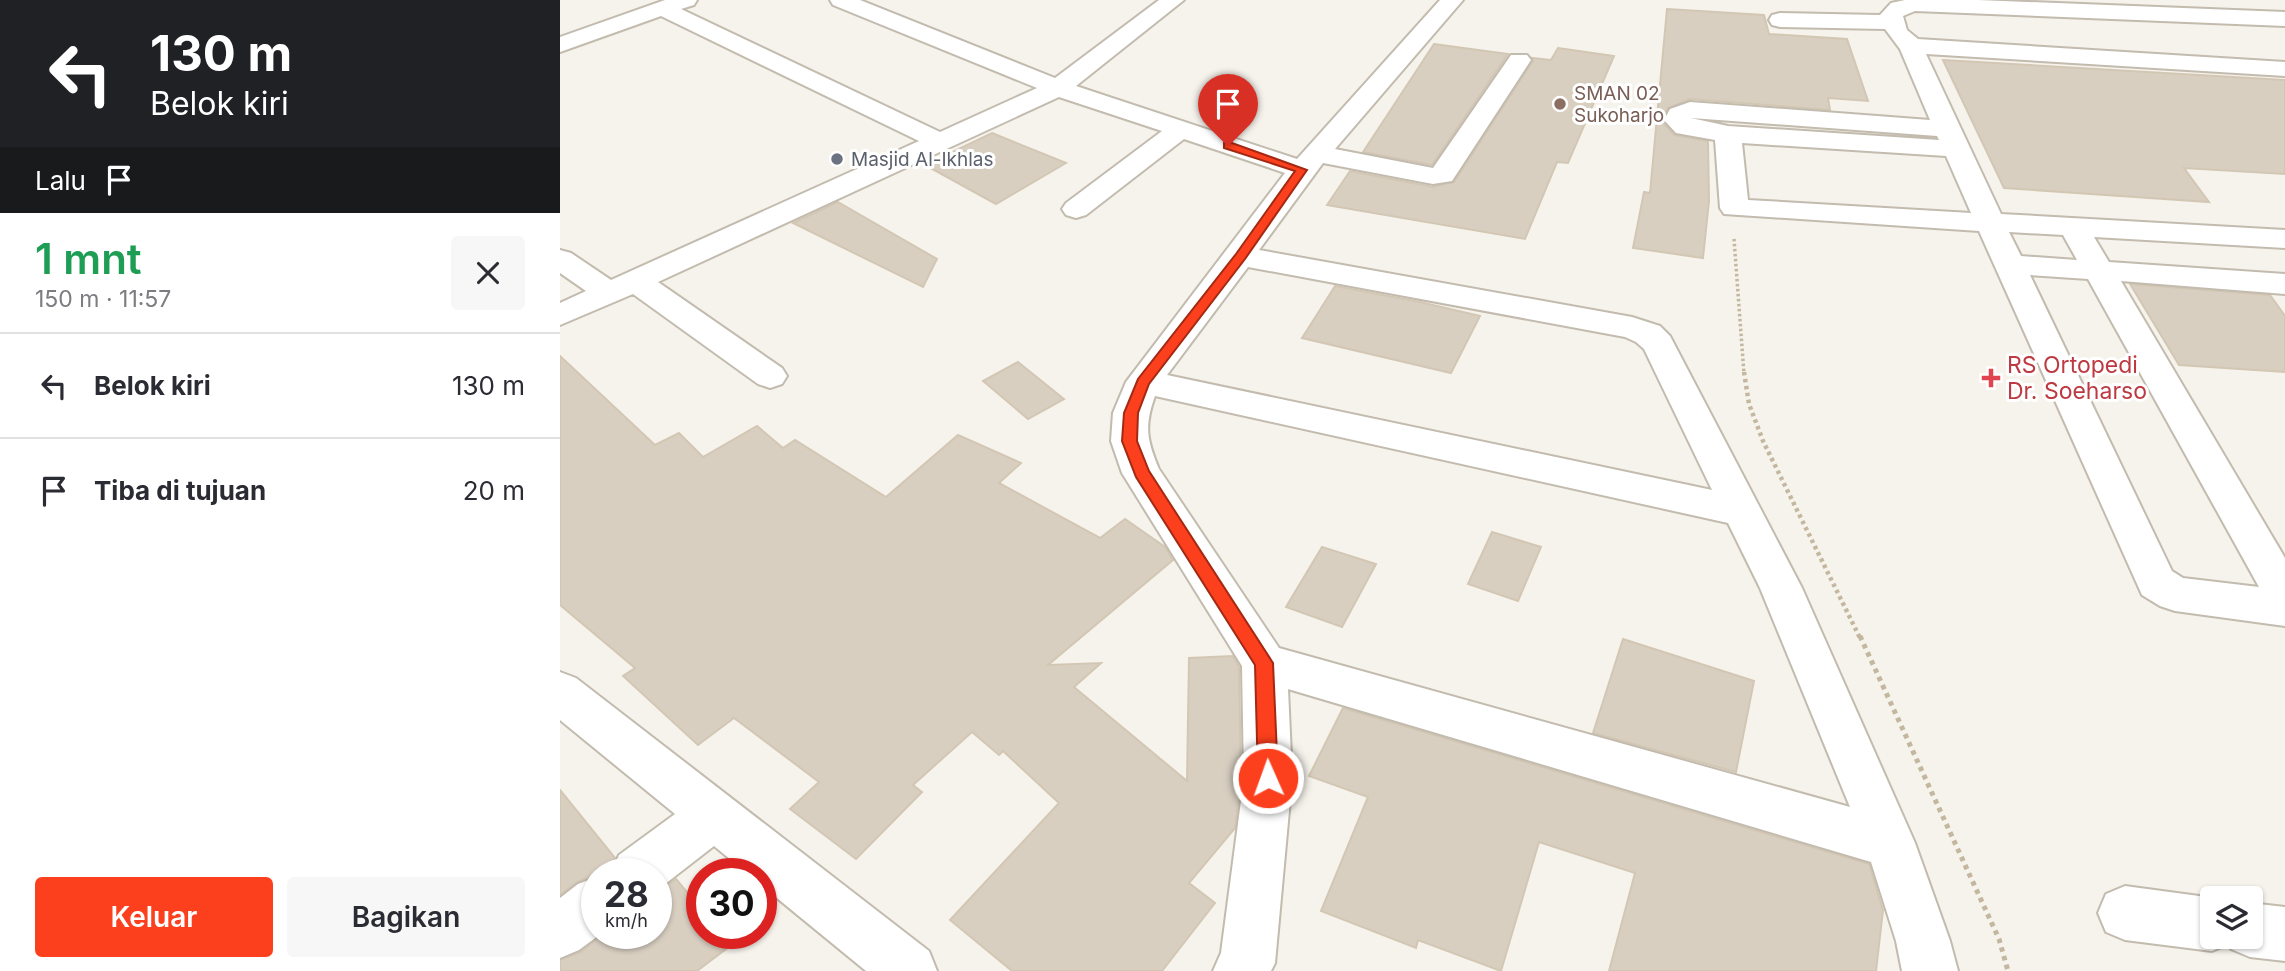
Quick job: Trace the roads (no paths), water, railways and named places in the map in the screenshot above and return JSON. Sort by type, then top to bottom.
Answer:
[{"type":"street","points":[[560,45],[686,0]]},
{"type":"street","points":[[560,315],[1058,88],[1173,0]]},
{"type":"street","points":[[1253,968],[1268,778],[1264,663],[1141,472],[1129,441],[1131,413],[1143,382],[1309,161],[1452,0]]},
{"type":"street","points":[[846,1],[1058,88],[1180,130],[1309,161],[1433,176],[1442,175],[1519,60]]},
{"type":"street","points":[[2285,19],[2093,5],[1915,4],[1899,8],[1891,15],[1897,32],[1912,46],[1990,223],[2157,583],[2175,594],[2285,608]]},
{"type":"street","points":[[661,8],[941,142]]},
{"type":"street","points":[[1780,20],[1892,22]]},
{"type":"street","points":[[1912,46],[2285,68]]},
{"type":"street","points":[[1689,110],[1952,139],[1728,134],[1685,127],[1680,125],[1677,117],[1689,110]]},
{"type":"street","points":[[1076,209],[1180,130]]},
{"type":"street","points":[[1728,134],[1734,208],[2285,239]]},
{"type":"street","points":[[2074,228],[2285,595]]},
{"type":"street","points":[[1240,256],[1632,328],[1648,334],[1658,344],[1781,588],[1890,843],[1923,941],[1930,971]]},
{"type":"street","points":[[560,259],[621,286],[770,376]]},
{"type":"street","points":[[2009,264],[2285,284]]},
{"type":"street","points":[[1143,382],[1742,511]]},
{"type":"street","points":[[1264,663],[1890,843]]},
{"type":"street","points":[[560,692],[909,971]]},
{"type":"street","points":[[657,858],[715,815]]},
{"type":"street","points":[[2125,913],[2200,922]]},
{"type":"street","points":[[560,931],[581,915]]},
{"type":"street","points":[[2263,931],[2285,934]]},
{"type":"place","name":"SMAN 02 Sukoharjo","points":[[1560,104]]},
{"type":"place","name":"Masjid Al-Ikhlas","points":[[837,159]]},
{"type":"place","name":"RS Ortopedi Dr. Soeharso","points":[[1991,378]]}]
